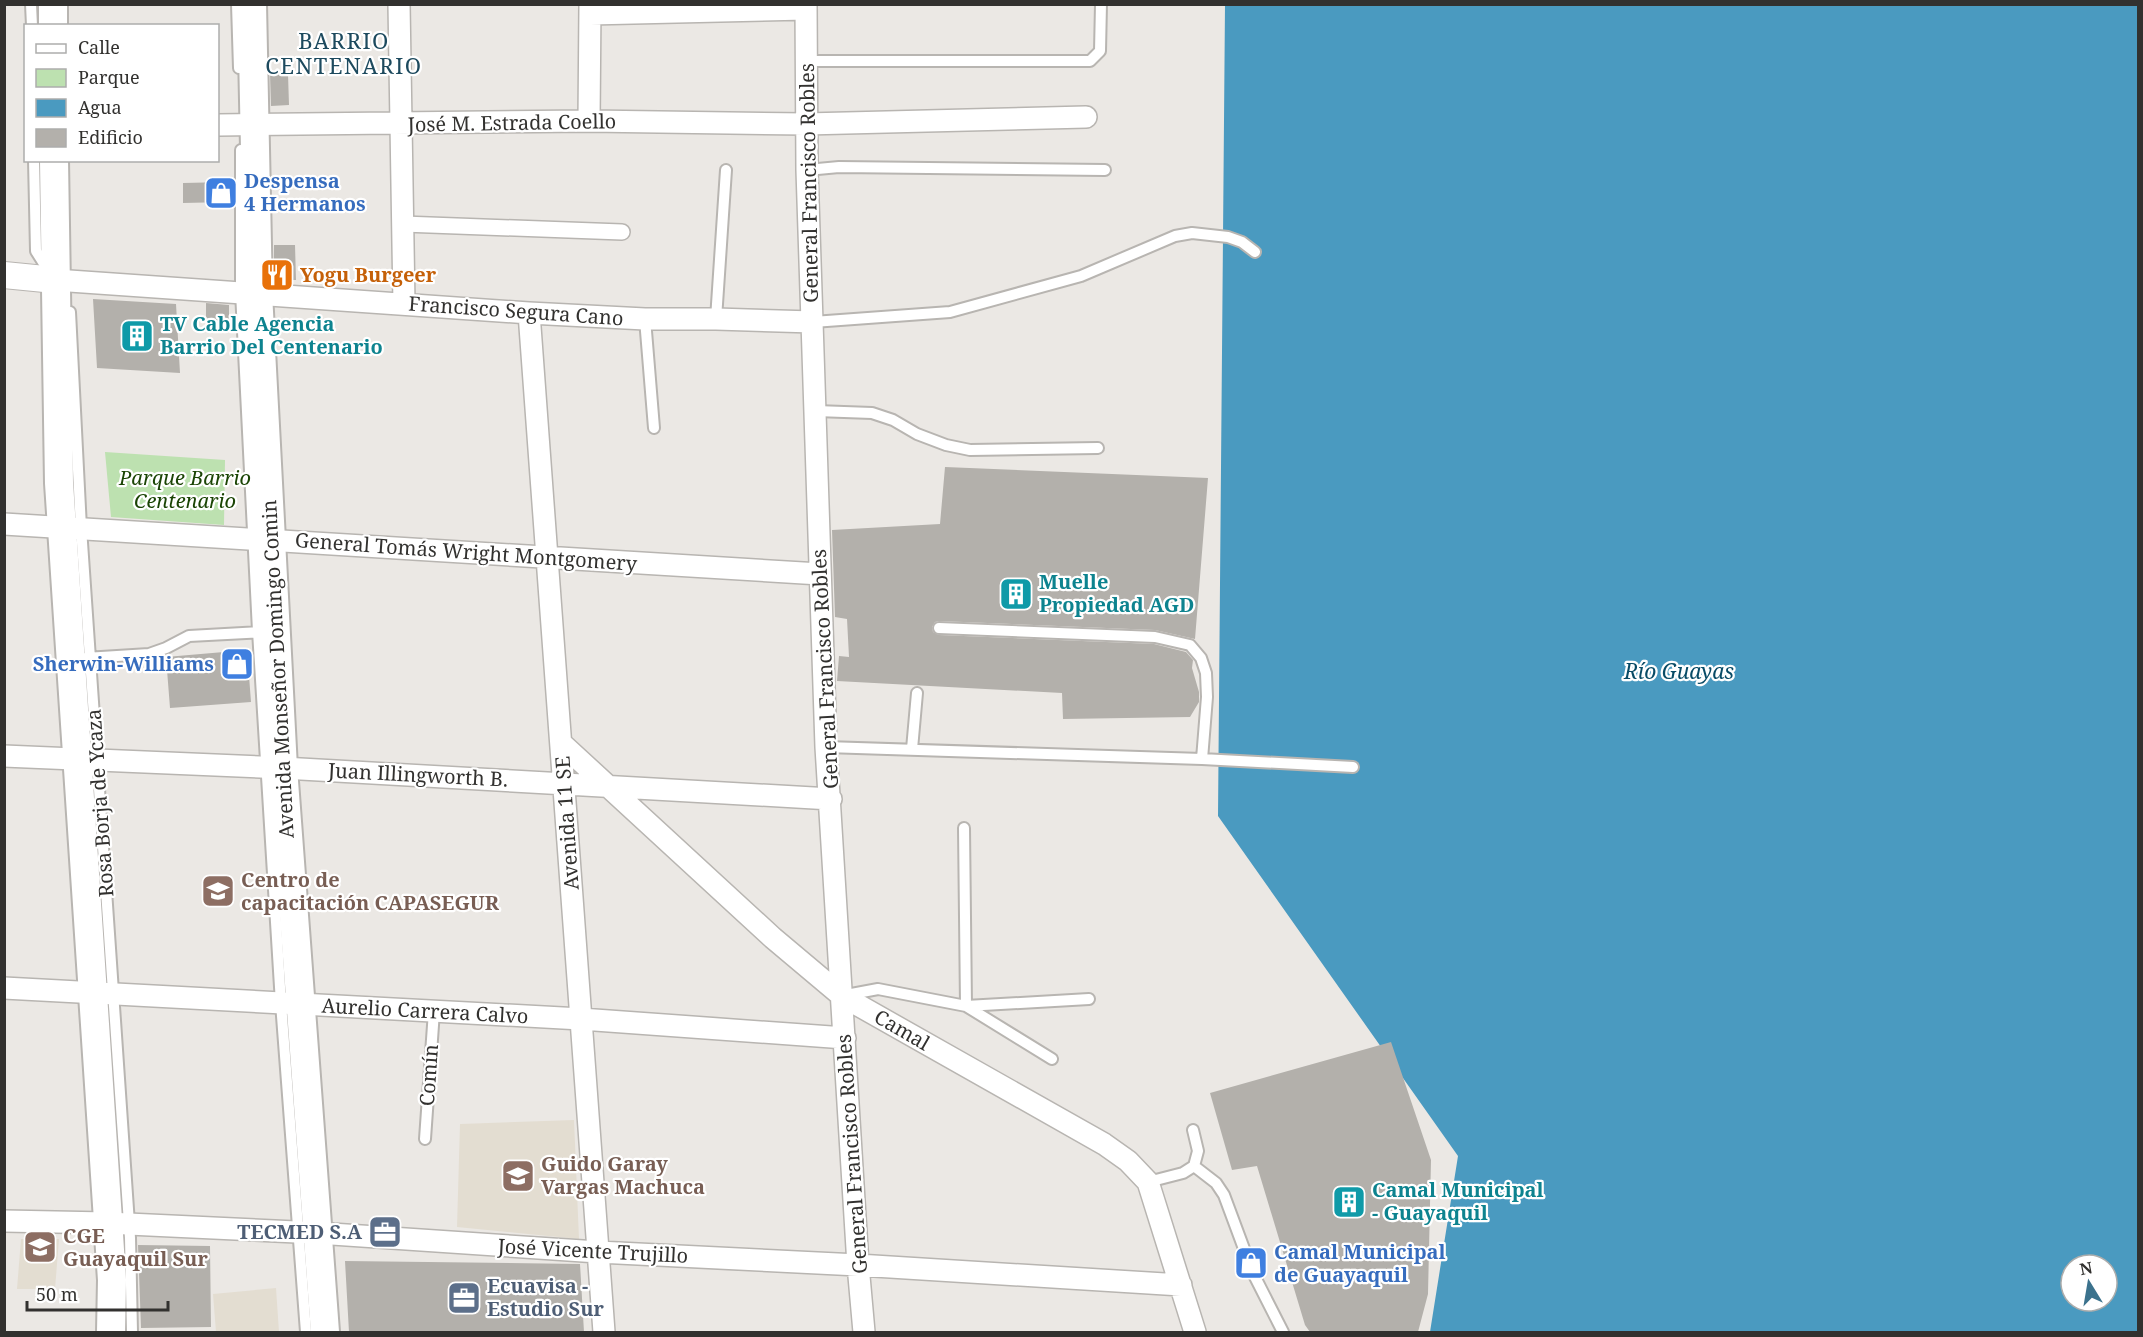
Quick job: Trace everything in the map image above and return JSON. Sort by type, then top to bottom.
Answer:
[{"type":"main road","points":[[52,4],[53,24]]},
{"type":"main road","name":"Avenida Monseñor Domingo Comin","points":[[252,4],[246,122],[249,293],[274,768],[307,1232],[325,1332]]},
{"type":"main road","name":"Rosa Borja de Ycaza","points":[[54,162],[64,289],[59,483],[72,528],[117,1223],[112,1280],[111,1332]]},
{"type":"street","points":[[399,4],[404,304]]},
{"type":"street","points":[[589,122],[590,9],[806,7]]},
{"type":"street","name":"General Francisco Robles","points":[[806,7],[807,170],[826,747],[864,1332]]},
{"type":"street","name":"José M. Estrada Coello","points":[[219,125],[246,122],[806,124],[1086,117]]},
{"type":"street","points":[[403,224],[622,232]]},
{"type":"street","name":"Francisco Segura Cano","points":[[4,275],[64,289],[249,293],[645,319],[813,322]]},
{"type":"street","name":"Avenida 11 SE","points":[[529,313],[604,1332]]},
{"type":"street","name":"General Tomás Wright Montgomery","points":[[4,524],[820,574]]},
{"type":"street","name":"Camal","points":[[561,743],[773,938],[842,996],[1104,1144],[1128,1161],[1148,1182],[1195,1332]]},
{"type":"street","name":"Juan Illingworth B.","points":[[4,756],[564,783],[609,788],[831,799]]},
{"type":"street","name":"Aurelio Carrera Calvo","points":[[4,988],[581,1019],[845,1038]]},
{"type":"street","name":"José Vicente Trujillo","points":[[4,1221],[117,1223],[307,1232],[598,1252],[1181,1285]]},
{"type":"lane","points":[[31,4],[32,24]]},
{"type":"lane","points":[[237,4],[240,81]]},
{"type":"lane","points":[[806,61],[1090,61],[1100,51],[1101,4]]},
{"type":"lane","points":[[34,162],[36,251],[64,289]]},
{"type":"lane","points":[[807,170],[839,167],[1105,170]]},
{"type":"lane","points":[[716,319],[726,170]]},
{"type":"lane","points":[[813,322],[950,312],[1081,276],[1175,236],[1192,233],[1228,237],[1242,242],[1255,252]]},
{"type":"lane","points":[[645,319],[654,428]]},
{"type":"lane","points":[[816,411],[872,413],[893,420],[917,434],[946,445],[970,450],[1098,448]]},
{"type":"lane","points":[[939,628],[1155,637],[1190,645],[1201,658],[1206,673],[1207,697],[1202,759]]},
{"type":"lane","points":[[81,658],[149,654],[189,636],[267,632]]},
{"type":"lane","points":[[912,749],[917,693]]},
{"type":"lane","points":[[826,747],[1353,766]]},
{"type":"lane","points":[[964,828],[966,1006]]},
{"type":"lane","points":[[842,996],[878,989],[966,1006],[1089,999]]},
{"type":"lane","points":[[966,1006],[1052,1059]]},
{"type":"lane","name":"Comín","points":[[425,1139],[434,1011]]},
{"type":"lane","points":[[1148,1182],[1183,1173],[1194,1166],[1198,1151],[1193,1130]]},
{"type":"lane","points":[[1194,1166],[1215,1183],[1224,1195],[1253,1273],[1283,1332]]},
{"type":"lane","name":"Rosa Borja de Ycaza","points":[[117,1223],[130,1238],[132,1332]]},
{"type":"lane","name":"Avenida Monseñor Domingo Comin","points":[[306,1332],[307,1232]]},
{"type":"shaded area","name":"Guido Garay Vargas Machuca","points":[[574,1120],[579,1239],[457,1227],[460,1124]]},
{"type":"shaded area","points":[[21,1239],[59,1239],[55,1289],[17,1289]]},
{"type":"shaded area","points":[[276,1288],[279,1332],[216,1332],[213,1294]]},
{"type":"green space","name":"Parque Barrio Centenario","points":[[105,452],[225,460],[224,525],[111,517]]},
{"type":"water","name":"Río Guayas","points":[[1225,5],[2138,5],[2138,1332],[1430,1332],[1458,1156],[1218,816]]},
{"type":"building","points":[[270,74],[288,74],[289,105],[271,106]]},
{"type":"building","points":[[227,182],[227,202],[183,203],[183,183]]},
{"type":"building","points":[[274,245],[295,245],[296,280],[274,280]]},
{"type":"building","name":"TV Cable Agencia Barrio Del Centenario","points":[[93,299],[176,304],[180,373],[97,368]]},
{"type":"building","points":[[206,303],[229,305],[229,321],[206,321]]},
{"type":"building","name":"Muelle Propiedad AGD","points":[[945,467],[1208,478],[1195,639],[1155,630],[939,621],[935,622],[932,627],[933,632],[939,635],[1154,644],[1186,652],[1193,660],[1192,668],[1199,692],[1199,702],[1190,717],[1063,719],[1062,693],[837,681],[839,656],[849,657],[847,619],[835,617],[832,530],[940,524]]},
{"type":"building","points":[[247,650],[251,702],[170,708],[166,657]]},
{"type":"building","name":"Camal Municipal - Guayaquil","points":[[1391,1042],[1431,1160],[1428,1294],[1418,1332],[1310,1332],[1305,1325],[1257,1166],[1232,1170],[1210,1093]]},
{"type":"building","points":[[138,1245],[210,1246],[211,1327],[141,1328]]},
{"type":"building","name":"Ecuavisa - Estudio Sur","points":[[345,1261],[580,1264],[584,1332],[349,1332]]},
{"type":"place","name":"Despensa 4 Hermanos","points":[[221,193]]},
{"type":"place","name":"Yogu Burgeer","points":[[277,275]]},
{"type":"place","name":"TV Cable Agencia Barrio Del Centenario","points":[[137,336]]},
{"type":"place","name":"Muelle Propiedad AGD","points":[[1016,594]]},
{"type":"place","name":"Sherwin-Williams","points":[[237,664]]},
{"type":"place","name":"Centro de capacitación CAPASEGUR","points":[[218,891]]},
{"type":"place","name":"Guido Garay Vargas Machuca","points":[[518,1176]]},
{"type":"place","name":"Camal Municipal - Guayaquil","points":[[1349,1202]]},
{"type":"place","name":"TECMED S.A","points":[[385,1232]]},
{"type":"place","name":"CGE Guayaquil Sur","points":[[40,1247]]},
{"type":"place","name":"Camal Municipal de Guayaquil","points":[[1251,1263]]},
{"type":"place","name":"Ecuavisa - Estudio Sur","points":[[464,1298]]},
{"type":"district","name":"BARRIO CENTENARIO","points":[[344,54]]}]
